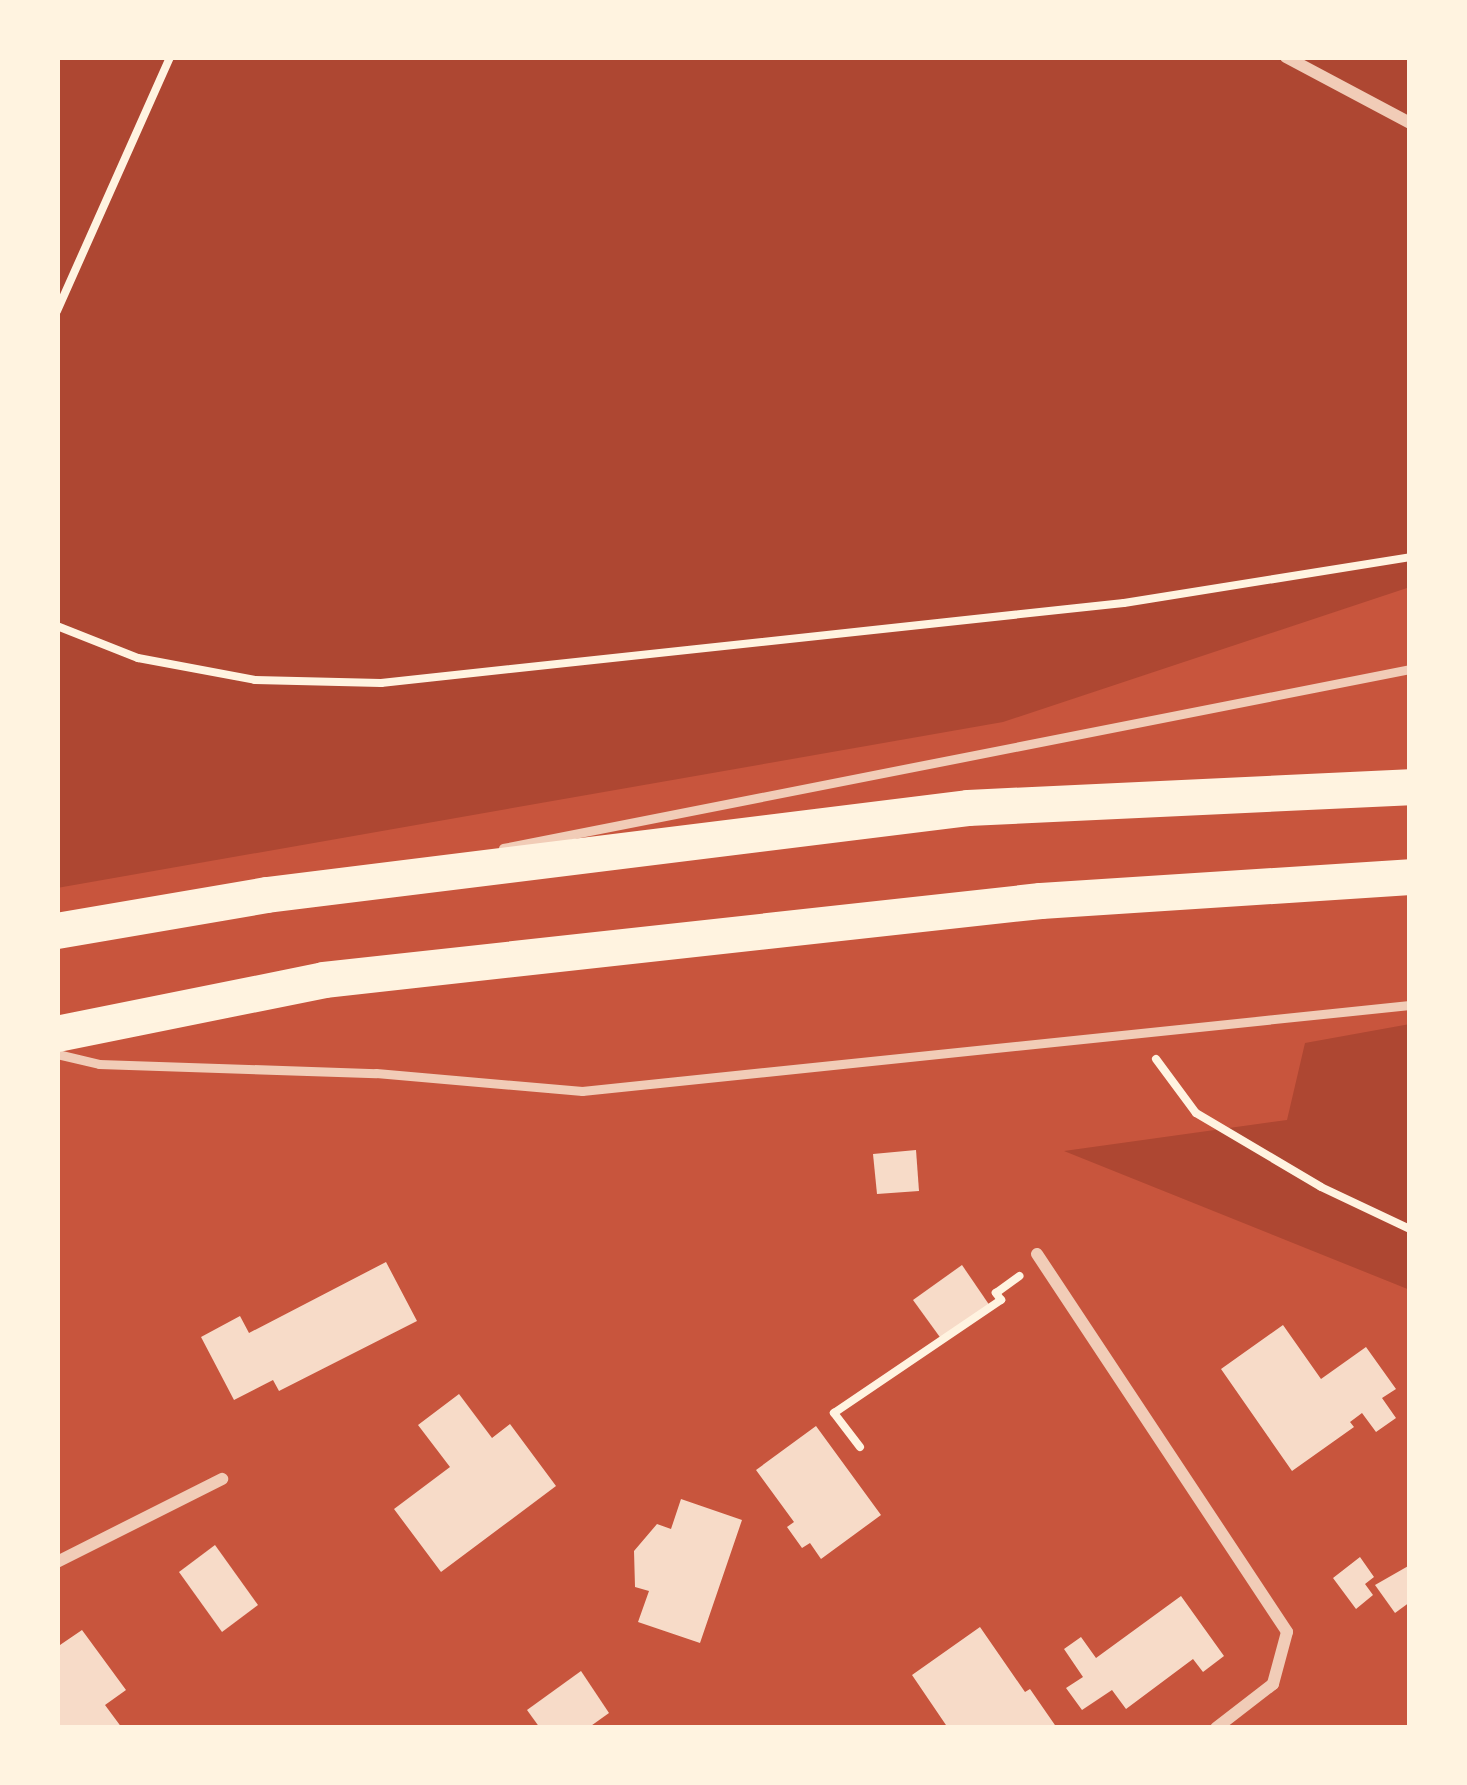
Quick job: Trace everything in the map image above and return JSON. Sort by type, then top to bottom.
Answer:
[{"type":"highway","points":[[57,931],[267,895],[968,808],[1410,788]]},
{"type":"highway","points":[[57,1034],[347,977],[1041,901],[1410,877]]},
{"type":"street","points":[[1286,57],[1410,123]]},
{"type":"street","points":[[1039,1257],[1286,1632],[1273,1684],[1216,1728]]},
{"type":"street","points":[[57,1562],[222,1479]]},
{"type":"lane","points":[[500,849],[1410,669]]},
{"type":"lane","points":[[267,895],[454,858]]},
{"type":"lane","points":[[57,1054],[99,1064],[376,1073],[582,1091],[1410,1005]]},
{"type":"path","points":[[57,311],[170,57]]},
{"type":"path","points":[[57,626],[138,658],[255,680],[381,683],[1124,603],[1410,557]]},
{"type":"path","points":[[1138,1034],[1196,1114],[1321,1187],[1410,1229]]},
{"type":"path","points":[[860,1448],[834,1413],[1001,1300],[996,1294],[1039,1257]]},
{"type":"shaded area","points":[[57,57],[1410,57],[1410,587],[1003,722],[57,888]]},
{"type":"shaded area","points":[[1410,1024],[1410,1290],[1064,1151],[1287,1120],[1305,1043]]},
{"type":"building","points":[[916,1150],[919,1191],[877,1194],[873,1154]]},
{"type":"building","points":[[386,1262],[417,1321],[279,1391],[273,1380],[234,1400],[201,1337],[240,1316],[249,1333]]},
{"type":"building","points":[[962,1265],[990,1306],[942,1340],[913,1300]]},
{"type":"building","points":[[1283,1325],[1321,1379],[1366,1347],[1396,1389],[1382,1398],[1396,1418],[1376,1432],[1362,1413],[1350,1422],[1354,1427],[1292,1471],[1221,1369]]},
{"type":"building","points":[[459,1394],[492,1438],[510,1424],[556,1486],[441,1572],[394,1509],[450,1467],[418,1425]]},
{"type":"building","points":[[816,1426],[881,1515],[821,1559],[810,1543],[802,1548],[787,1527],[794,1522],[756,1470]]},
{"type":"building","points":[[681,1499],[742,1520],[700,1643],[638,1622],[649,1591],[635,1587],[634,1551],[657,1524],[671,1529]]},
{"type":"building","points":[[215,1545],[258,1605],[222,1632],[179,1572]]},
{"type":"building","points":[[1360,1557],[1374,1577],[1365,1584],[1373,1595],[1356,1609],[1333,1578]]},
{"type":"building","points":[[1410,1565],[1410,1602],[1395,1613],[1375,1585]]},
{"type":"building","points":[[1181,1596],[1224,1656],[1203,1672],[1193,1659],[1126,1709],[1112,1690],[1082,1710],[1066,1688],[1083,1677],[1064,1649],[1081,1637],[1096,1658]]},
{"type":"building","points":[[980,1627],[1025,1692],[1030,1689],[1057,1728],[948,1728],[912,1675]]},
{"type":"building","points":[[82,1630],[126,1690],[105,1705],[122,1728],[57,1728],[57,1641],[60,1645]]},
{"type":"building","points":[[581,1671],[609,1713],[588,1728],[540,1728],[527,1710]]}]
